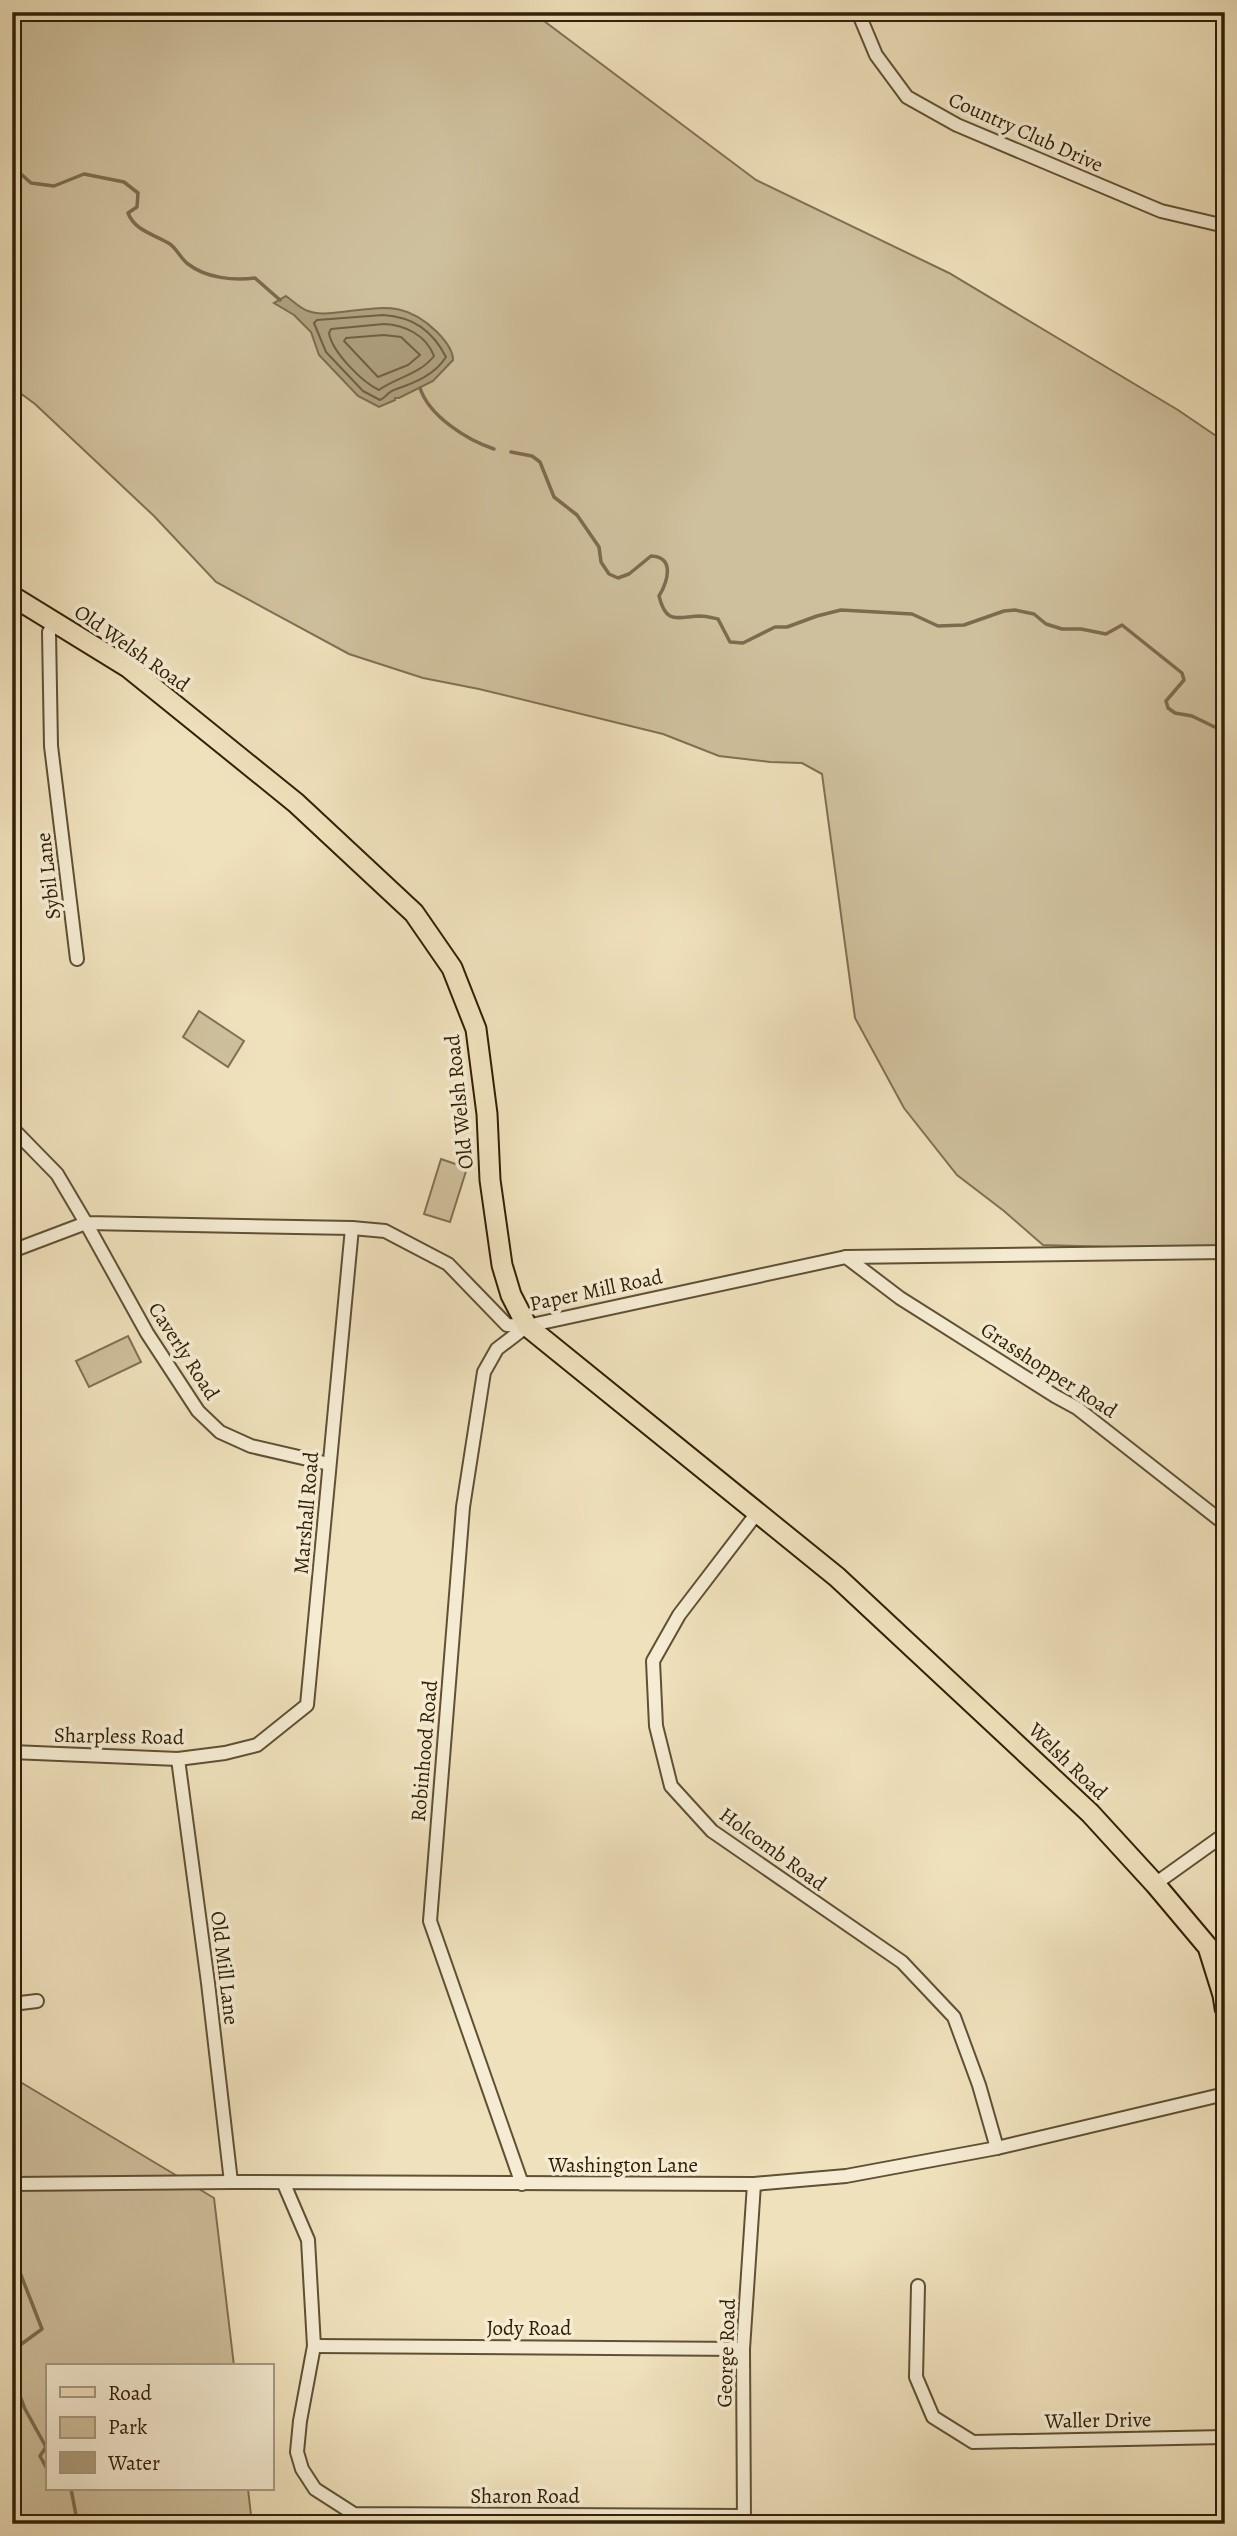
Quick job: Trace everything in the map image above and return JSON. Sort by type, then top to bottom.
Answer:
[{"type":"main road","name":"Old Welsh Road","points":[[12,596],[129,668],[296,803],[410,908],[452,968],[476,1029],[487,1114],[490,1180],[502,1265],[512,1295],[527,1326],[837,1577]]},
{"type":"main road","name":"Welsh Road","points":[[837,1577],[1073,1797],[1155,1884],[1208,1947],[1225,2008]]},
{"type":"street","name":"Country Club Drive","points":[[858,12],[876,55],[907,97],[957,125],[1161,211],[1225,226]]},
{"type":"street","name":"Sybil Lane","points":[[55,621],[49,632],[51,746],[77,959]]},
{"type":"street","points":[[12,1128],[57,1174],[86,1223],[12,1251]]},
{"type":"street","name":"Paper Mill Road","points":[[86,1223],[386,1231],[448,1264],[507,1325],[527,1326],[846,1257],[1225,1252]]},
{"type":"street","name":"Caverly Road","points":[[86,1223],[147,1333],[198,1411],[220,1432],[251,1446],[329,1464]]},
{"type":"street","name":"Marshall Road","points":[[225,1753],[257,1745],[307,1705],[352,1228]]},
{"type":"street","name":"Grasshopper Road","points":[[846,1257],[900,1298],[1077,1408],[1225,1524]]},
{"type":"street","name":"Robinhood Road","points":[[522,2184],[430,1921],[463,1507],[484,1373],[497,1349],[527,1326]]},
{"type":"street","name":"Holcomb Road","points":[[757,1513],[679,1615],[653,1661],[656,1726],[671,1786],[712,1831],[902,1962],[954,2017],[979,2085],[997,2148]]},
{"type":"street","name":"Sharpless Road","points":[[12,1752],[178,1759],[225,1753]]},
{"type":"street","name":"Old Mill Lane","points":[[178,1759],[231,2182]]},
{"type":"street","points":[[1155,1884],[1225,1834]]},
{"type":"street","points":[[12,2004],[37,2001]]},
{"type":"street","name":"Washington Lane","points":[[12,2184],[754,2184],[846,2176],[997,2148],[1225,2094]]},
{"type":"street","points":[[284,2184],[309,2240],[314,2346]]},
{"type":"street","name":"George Road","points":[[743,2520],[743,2349],[754,2184]]},
{"type":"street","name":"Waller Drive","points":[[918,2286],[916,2377],[933,2417],[973,2442],[1225,2437]]},
{"type":"street","name":"Jody Road","points":[[314,2346],[743,2349]]},
{"type":"street","name":"Sharon Road","points":[[314,2346],[297,2452],[302,2469],[315,2489],[354,2514],[743,2520]]},
{"type":"green space","points":[[12,12],[532,12],[756,180],[949,273],[1178,410],[1225,442],[1225,1247],[1043,1245],[957,1175],[904,1108],[855,1018],[822,774],[802,763],[719,756],[663,734],[423,678],[349,654],[216,582],[154,516],[35,404],[12,387]]},
{"type":"green space","points":[[199,1011],[244,1041],[228,1067],[183,1037]]},
{"type":"green space","points":[[441,1159],[467,1168],[450,1222],[424,1214]]},
{"type":"green space","points":[[128,1336],[141,1362],[89,1387],[76,1361]]},
{"type":"green space","points":[[12,2077],[214,2198],[234,2364],[46,2364],[46,2490],[248,2490],[252,2524],[12,2524]]},
{"type":"water","points":[[286,296],[303,309],[316,313],[392,308],[414,315],[445,341],[453,360],[433,381],[379,407],[358,396],[319,355],[311,332],[294,315],[274,303]]},
{"type":"waterway","points":[[12,166],[31,183],[54,186],[84,174],[124,182],[138,193],[137,207],[128,213],[140,228],[170,244],[195,269],[220,277],[255,278],[280,300]]},
{"type":"waterway","points":[[420,388],[432,408],[450,426],[472,440],[494,449]]},
{"type":"waterway","points":[[511,452],[532,456],[540,462],[554,497],[577,515],[599,547],[601,562],[609,574],[618,578],[629,574],[651,556],[659,557],[664,561],[667,571],[659,596],[665,612],[679,618],[702,616],[718,619],[730,642],[743,643],[775,627],[787,627],[841,610],[912,614],[938,626],[964,625],[1004,611],[1015,610],[1034,614],[1046,624],[1062,629],[1081,629],[1106,634],[1122,625],[1182,673],[1184,680],[1166,701],[1168,708],[1225,732]]},
{"type":"waterway","points":[[12,2252],[42,2329],[12,2351]]},
{"type":"waterway","points":[[12,2375],[25,2409],[46,2447]]},
{"type":"waterway","points":[[46,2447],[40,2456],[46,2467]]},
{"type":"waterway","points":[[71,2490],[80,2524]]}]
